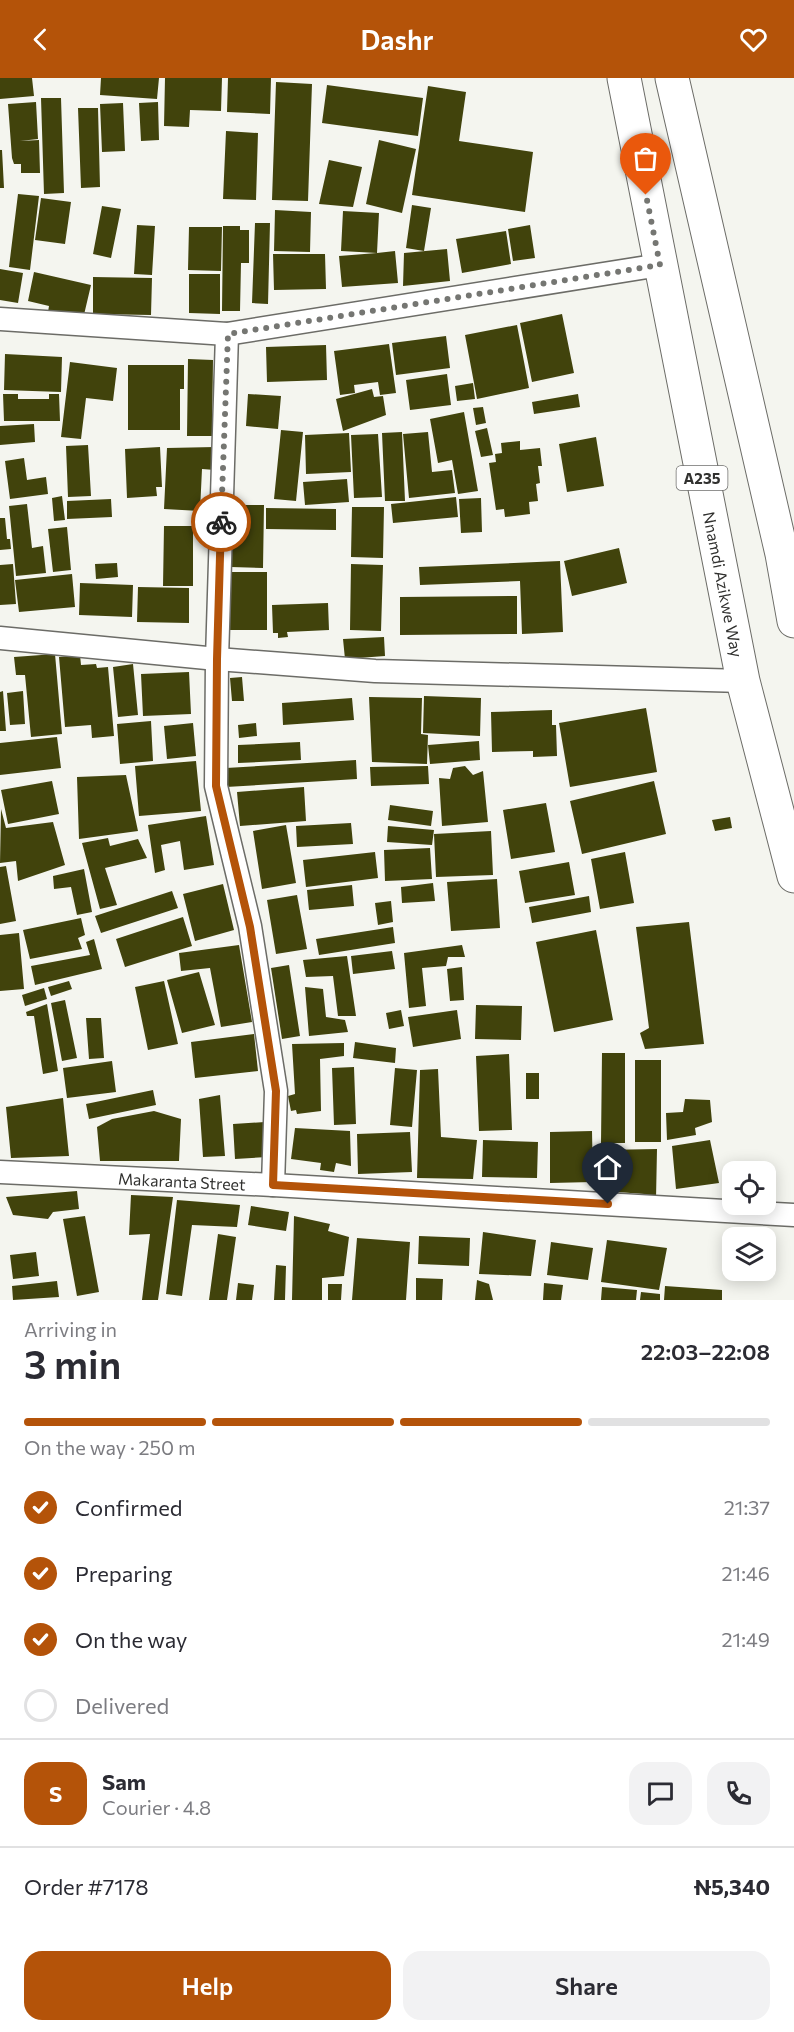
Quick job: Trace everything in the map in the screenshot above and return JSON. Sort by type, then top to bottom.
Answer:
[{"type":"highway","name":"Nnamdi Azikwe Way","points":[[624,78],[743,681],[794,876]]},
{"type":"highway","points":[[672,78],[788,551],[794,621]]},
{"type":"street","points":[[0,319],[228,334],[660,265]]},
{"type":"street","points":[[228,334],[217,659],[216,786],[250,927],[276,1091],[273,1185]]},
{"type":"street","points":[[0,638],[217,659],[375,671],[743,681]]},
{"type":"street","name":"Makaranta Street","points":[[0,1172],[794,1215]]},
{"type":"building","points":[[0,78],[32,78],[34,96],[0,99]]},
{"type":"building","points":[[101,78],[159,78],[157,99],[100,95]]},
{"type":"building","points":[[165,78],[222,78],[221,111],[190,110],[189,127],[164,126]]},
{"type":"building","points":[[228,78],[271,78],[270,114],[227,112]]},
{"type":"building","points":[[276,82],[312,84],[308,201],[272,200]]},
{"type":"building","points":[[327,85],[423,98],[418,136],[322,123]]},
{"type":"building","points":[[428,86],[466,92],[459,141],[533,152],[525,212],[412,195]]},
{"type":"building","points":[[41,98],[61,98],[64,193],[44,194]]},
{"type":"building","points":[[36,102],[38,139],[20,141],[39,140],[40,173],[21,173],[21,164],[14,164],[12,158],[8,104]]},
{"type":"building","points":[[158,102],[159,140],[141,141],[139,103]]},
{"type":"building","points":[[123,103],[125,151],[102,152],[100,104]]},
{"type":"building","points":[[78,108],[98,108],[100,187],[81,188]]},
{"type":"building","points":[[226,131],[258,133],[256,200],[223,199]]},
{"type":"building","points":[[379,140],[416,149],[402,213],[366,204]]},
{"type":"building","points":[[0,150],[2,150],[4,188],[0,188]]},
{"type":"building","points":[[329,160],[362,167],[353,207],[319,204]]},
{"type":"building","points":[[18,194],[39,196],[30,270],[9,267]]},
{"type":"building","points":[[41,198],[71,202],[65,244],[35,240]]},
{"type":"building","points":[[412,205],[431,208],[424,251],[406,248]]},
{"type":"building","points":[[102,206],[121,209],[111,258],[93,254]]},
{"type":"building","points":[[275,210],[311,212],[310,252],[274,251]]},
{"type":"building","points":[[343,211],[379,213],[377,253],[341,251]]},
{"type":"building","points":[[255,223],[270,223],[268,304],[252,303]]},
{"type":"building","points":[[137,225],[155,226],[152,275],[134,274]]},
{"type":"building","points":[[530,225],[535,258],[513,261],[508,229]]},
{"type":"building","points":[[223,226],[240,226],[240,230],[249,230],[249,263],[241,263],[240,311],[222,311]]},
{"type":"building","points":[[189,227],[222,227],[221,271],[188,270]]},
{"type":"building","points":[[506,231],[511,264],[462,273],[456,239]]},
{"type":"building","points":[[447,249],[450,281],[403,286],[404,253]]},
{"type":"building","points":[[395,251],[398,283],[342,287],[339,256]]},
{"type":"building","points":[[273,254],[325,254],[326,289],[274,290]]},
{"type":"building","points":[[0,269],[23,273],[18,303],[0,300]]},
{"type":"building","points":[[34,272],[91,285],[83,319],[48,312],[49,306],[28,301]]},
{"type":"building","points":[[189,274],[220,274],[220,314],[189,313]]},
{"type":"building","points":[[93,277],[152,278],[151,315],[93,314]]},
{"type":"building","points":[[562,314],[574,373],[532,382],[520,323]]},
{"type":"building","points":[[517,325],[529,388],[477,399],[465,335]]},
{"type":"building","points":[[446,336],[450,368],[396,375],[392,343]]},
{"type":"building","points":[[389,344],[396,393],[380,395],[378,382],[354,385],[355,393],[340,395],[334,351]]},
{"type":"building","points":[[326,345],[327,380],[267,382],[266,347]]},
{"type":"building","points":[[5,354],[62,357],[61,392],[4,390]]},
{"type":"building","points":[[188,359],[213,360],[212,436],[187,436]]},
{"type":"building","points":[[70,362],[117,368],[113,401],[86,398],[81,439],[61,437]]},
{"type":"building","points":[[128,365],[184,365],[184,389],[180,389],[180,430],[128,430]]},
{"type":"building","points":[[447,374],[451,405],[410,410],[406,380]]},
{"type":"building","points":[[473,383],[475,399],[457,401],[455,386]]},
{"type":"building","points":[[372,389],[374,397],[383,396],[386,415],[343,431],[336,399]]},
{"type":"building","points":[[3,394],[18,394],[18,399],[49,399],[49,394],[59,394],[60,421],[4,421]]},
{"type":"building","points":[[248,394],[281,396],[278,429],[246,426]]},
{"type":"building","points":[[578,394],[580,407],[534,414],[532,402]]},
{"type":"building","points":[[483,407],[486,423],[476,425],[473,408]]},
{"type":"building","points":[[464,412],[478,491],[458,494],[452,460],[438,463],[430,419]]},
{"type":"building","points":[[34,424],[35,442],[0,445],[0,426]]},
{"type":"building","points":[[487,428],[493,455],[481,457],[475,431]]},
{"type":"building","points":[[281,430],[303,432],[296,501],[274,499]]},
{"type":"building","points":[[402,432],[405,501],[385,501],[382,433]]},
{"type":"building","points":[[428,432],[432,472],[452,470],[455,493],[409,498],[403,434]]},
{"type":"building","points":[[349,433],[351,472],[306,474],[305,435]]},
{"type":"building","points":[[378,434],[382,497],[354,498],[351,435]]},
{"type":"building","points":[[596,437],[604,486],[567,492],[559,444]]},
{"type":"building","points":[[520,441],[520,450],[540,448],[542,466],[538,466],[540,483],[536,484],[538,501],[529,502],[530,514],[505,517],[504,509],[496,510],[489,463],[496,462],[495,454],[502,453],[501,443]]},
{"type":"building","points":[[88,445],[91,496],[68,497],[66,446]]},
{"type":"building","points":[[160,447],[162,487],[156,487],[157,496],[127,498],[125,449]]},
{"type":"building","points":[[215,447],[215,470],[202,469],[200,511],[164,509],[167,448]]},
{"type":"building","points":[[24,458],[27,480],[46,477],[48,494],[10,499],[5,461]]},
{"type":"building","points":[[347,479],[349,502],[305,505],[303,482]]},
{"type":"building","points":[[62,496],[65,520],[54,521],[52,498]]},
{"type":"building","points":[[456,497],[458,517],[393,523],[391,504]]},
{"type":"building","points":[[481,498],[482,532],[461,533],[459,499]]},
{"type":"building","points":[[111,499],[112,517],[67,519],[67,501]]},
{"type":"building","points":[[27,504],[32,548],[43,546],[46,573],[16,576],[9,506]]},
{"type":"building","points":[[232,505],[264,505],[263,568],[231,567]]},
{"type":"building","points":[[352,507],[384,507],[383,558],[351,557]]},
{"type":"building","points":[[266,508],[336,509],[336,530],[266,529]]},
{"type":"building","points":[[0,518],[5,518],[7,539],[10,539],[11,549],[0,550]]},
{"type":"building","points":[[164,526],[193,526],[193,586],[163,586]]},
{"type":"building","points":[[67,527],[71,570],[53,572],[48,529]]},
{"type":"building","points":[[619,548],[627,583],[572,596],[564,561]]},
{"type":"building","points":[[560,561],[563,632],[522,634],[520,581],[420,585],[419,567]]},
{"type":"building","points":[[117,563],[118,577],[96,579],[95,564]]},
{"type":"building","points":[[13,564],[16,604],[0,605],[0,565]]},
{"type":"building","points":[[351,564],[383,565],[381,631],[350,630]]},
{"type":"building","points":[[230,572],[267,572],[267,630],[229,630]]},
{"type":"building","points":[[72,574],[75,607],[19,612],[15,580]]},
{"type":"building","points":[[80,583],[133,585],[132,617],[79,615]]},
{"type":"building","points":[[138,587],[189,588],[189,623],[137,622]]},
{"type":"building","points":[[517,596],[517,634],[400,635],[400,597]]},
{"type":"building","points":[[328,603],[329,630],[287,632],[288,637],[278,638],[278,633],[273,633],[272,605]]},
{"type":"building","points":[[384,637],[385,656],[345,659],[343,639]]},
{"type":"building","points":[[55,654],[62,734],[31,737],[25,675],[16,675],[14,657]]},
{"type":"building","points":[[80,655],[81,665],[96,664],[97,668],[108,667],[114,736],[92,738],[91,725],[65,727],[59,657]]},
{"type":"building","points":[[133,664],[138,715],[118,717],[113,667]]},
{"type":"building","points":[[189,672],[191,714],[143,716],[141,674]]},
{"type":"building","points":[[242,677],[244,701],[232,701],[230,678]]},
{"type":"building","points":[[3,691],[6,731],[0,731],[0,692]]},
{"type":"building","points":[[23,691],[25,724],[10,725],[7,693]]},
{"type":"building","points":[[424,696],[481,698],[480,736],[423,733]]},
{"type":"building","points":[[369,697],[422,698],[421,734],[428,735],[427,764],[372,762]]},
{"type":"building","points":[[352,698],[354,720],[283,725],[282,703]]},
{"type":"building","points":[[646,708],[657,772],[570,787],[559,723]]},
{"type":"building","points":[[552,710],[552,725],[556,725],[557,756],[533,757],[533,751],[492,752],[491,712]]},
{"type":"building","points":[[151,721],[153,761],[120,764],[117,724]]},
{"type":"building","points":[[193,723],[196,756],[167,759],[164,726]]},
{"type":"building","points":[[256,723],[257,736],[239,738],[238,725]]},
{"type":"building","points":[[57,737],[61,768],[0,775],[0,743]]},
{"type":"building","points":[[479,741],[480,760],[430,764],[428,745]]},
{"type":"building","points":[[300,742],[301,760],[238,763],[238,745]]},
{"type":"building","points":[[356,760],[357,779],[226,787],[226,768]]},
{"type":"building","points":[[196,761],[201,811],[139,816],[135,766]]},
{"type":"building","points":[[428,766],[429,784],[371,786],[370,767]]},
{"type":"building","points":[[465,766],[473,775],[483,771],[488,822],[442,826],[439,778],[450,779],[453,768]]},
{"type":"building","points":[[126,775],[138,831],[79,839],[77,777]]},
{"type":"building","points":[[52,781],[59,814],[8,824],[1,790]]},
{"type":"building","points":[[654,781],[666,834],[582,854],[570,801]]},
{"type":"building","points":[[304,787],[306,821],[240,826],[237,792]]},
{"type":"building","points":[[546,803],[555,852],[511,859],[503,810]]},
{"type":"building","points":[[390,805],[433,811],[431,826],[388,820]]},
{"type":"building","points":[[1,809],[6,828],[53,822],[65,865],[18,881],[16,861],[0,863]]},
{"type":"building","points":[[206,816],[214,865],[184,870],[180,841],[161,845],[165,870],[155,873],[148,825]]},
{"type":"building","points":[[730,817],[732,828],[715,831],[712,820]]},
{"type":"building","points":[[351,823],[353,844],[297,847],[296,826]]},
{"type":"building","points":[[286,825],[296,883],[262,889],[253,831]]},
{"type":"building","points":[[388,826],[434,830],[432,845],[387,842]]},
{"type":"building","points":[[491,831],[493,875],[436,877],[434,834]]},
{"type":"building","points":[[108,838],[110,846],[138,839],[147,858],[105,868],[117,905],[100,909],[82,843]]},
{"type":"building","points":[[430,848],[432,879],[385,881],[384,850]]},
{"type":"building","points":[[375,852],[378,878],[306,887],[303,860]]},
{"type":"building","points":[[625,852],[634,903],[600,909],[591,859]]},
{"type":"building","points":[[569,862],[575,895],[525,903],[519,871]]},
{"type":"building","points":[[6,866],[16,921],[0,924],[0,867]]},
{"type":"building","points":[[84,869],[92,912],[77,915],[71,887],[54,889],[53,876]]},
{"type":"building","points":[[497,879],[500,928],[451,931],[447,882]]},
{"type":"building","points":[[433,883],[435,901],[402,903],[401,887]]},
{"type":"building","points":[[223,884],[234,930],[195,941],[183,894]]},
{"type":"building","points":[[352,885],[354,906],[309,910],[307,890]]},
{"type":"building","points":[[172,891],[178,908],[101,933],[95,916]]},
{"type":"building","points":[[297,895],[307,949],[276,954],[267,900]]},
{"type":"building","points":[[589,896],[591,912],[532,923],[529,907]]},
{"type":"building","points":[[391,901],[393,922],[378,925],[375,903]]},
{"type":"building","points":[[183,917],[192,946],[125,967],[116,939]]},
{"type":"building","points":[[81,918],[85,935],[78,938],[82,949],[30,959],[23,930]]},
{"type":"building","points":[[689,922],[704,1044],[645,1049],[640,1033],[649,1028],[636,927]]},
{"type":"building","points":[[393,927],[395,943],[319,955],[316,939]]},
{"type":"building","points":[[596,930],[613,1020],[554,1032],[536,942]]},
{"type":"building","points":[[19,933],[24,989],[0,991],[0,935]]},
{"type":"building","points":[[94,939],[102,969],[35,985],[31,966],[90,955],[86,942]]},
{"type":"building","points":[[239,945],[252,1022],[221,1027],[210,968],[181,971],[179,953]]},
{"type":"building","points":[[462,945],[465,957],[448,957],[446,966],[422,968],[426,1006],[409,1008],[404,953]]},
{"type":"building","points":[[392,951],[395,969],[353,974],[351,956]]},
{"type":"building","points":[[347,956],[356,1016],[338,1016],[333,976],[306,977],[303,960]]},
{"type":"building","points":[[289,965],[300,1036],[282,1039],[271,968]]},
{"type":"building","points":[[462,967],[464,1000],[450,1001],[447,969]]},
{"type":"building","points":[[199,972],[215,1025],[182,1033],[167,980]]},
{"type":"building","points":[[69,981],[72,989],[51,996],[48,987]]},
{"type":"building","points":[[164,981],[178,1044],[148,1050],[135,987]]},
{"type":"building","points":[[305,987],[323,989],[326,1017],[345,1020],[348,1032],[309,1036]]},
{"type":"building","points":[[44,988],[47,999],[25,1006],[22,995]]},
{"type":"building","points":[[65,1000],[77,1058],[62,1061],[51,1003]]},
{"type":"building","points":[[47,1004],[58,1071],[43,1074],[34,1016],[27,1016],[26,1012]]},
{"type":"building","points":[[476,1005],[522,1006],[521,1040],[475,1039]]},
{"type":"building","points":[[401,1010],[404,1026],[389,1029],[386,1013]]},
{"type":"building","points":[[457,1010],[461,1039],[413,1047],[408,1017]]},
{"type":"building","points":[[86,1018],[101,1018],[104,1058],[89,1059]]},
{"type":"building","points":[[254,1034],[258,1071],[195,1078],[191,1042]]},
{"type":"building","points":[[355,1042],[396,1048],[395,1063],[353,1058]]},
{"type":"building","points":[[344,1043],[344,1056],[320,1059],[321,1111],[297,1114],[296,1110],[291,1111],[288,1096],[295,1094],[292,1044]]},
{"type":"building","points":[[602,1053],[625,1053],[625,1143],[601,1143]]},
{"type":"building","points":[[509,1054],[512,1130],[479,1131],[476,1056]]},
{"type":"building","points":[[635,1060],[661,1060],[661,1142],[635,1142]]},
{"type":"building","points":[[112,1061],[116,1092],[67,1098],[63,1068]]},
{"type":"building","points":[[354,1067],[356,1124],[334,1125],[332,1068]]},
{"type":"building","points":[[395,1068],[417,1070],[412,1127],[390,1125]]},
{"type":"building","points":[[438,1069],[441,1137],[477,1140],[473,1179],[417,1178],[420,1070]]},
{"type":"building","points":[[526,1073],[539,1073],[539,1099],[526,1099]]},
{"type":"building","points":[[153,1090],[156,1105],[89,1119],[86,1104]]},
{"type":"building","points":[[220,1095],[225,1156],[203,1157],[199,1099]]},
{"type":"building","points":[[63,1098],[69,1156],[11,1158],[6,1107]]},
{"type":"building","points":[[685,1099],[710,1100],[712,1122],[695,1128],[696,1135],[667,1140],[666,1113],[683,1112]]},
{"type":"building","points":[[154,1111],[181,1119],[179,1161],[100,1161],[97,1127],[112,1119]]},
{"type":"building","points":[[265,1122],[267,1157],[235,1159],[233,1124]]},
{"type":"building","points":[[295,1128],[350,1131],[351,1166],[336,1163],[334,1172],[320,1170],[321,1163],[291,1159]]},
{"type":"building","points":[[592,1131],[593,1182],[550,1183],[550,1132]]},
{"type":"building","points":[[410,1132],[412,1172],[358,1174],[357,1134]]},
{"type":"building","points":[[483,1140],[538,1142],[537,1178],[482,1177]]},
{"type":"building","points":[[710,1140],[719,1183],[676,1189],[672,1146]]},
{"type":"building","points":[[657,1149],[656,1199],[645,1200],[644,1194],[604,1191],[604,1150]]},
{"type":"building","points":[[77,1191],[79,1209],[53,1212],[48,1219],[13,1215],[6,1197]]},
{"type":"building","points":[[131,1195],[173,1197],[158,1300],[142,1300],[150,1234],[129,1235]]},
{"type":"building","points":[[177,1200],[240,1205],[237,1227],[192,1225],[182,1296],[166,1294]]},
{"type":"building","points":[[251,1206],[289,1212],[286,1231],[248,1225]]},
{"type":"building","points":[[85,1216],[99,1292],[77,1296],[63,1219]]},
{"type":"building","points":[[294,1216],[330,1224],[328,1231],[349,1237],[344,1276],[322,1278],[322,1300],[292,1300]]},
{"type":"building","points":[[483,1232],[536,1240],[531,1276],[479,1274]]},
{"type":"building","points":[[218,1234],[236,1237],[227,1300],[209,1300]]},
{"type":"building","points":[[419,1236],[470,1238],[469,1266],[418,1264]]},
{"type":"building","points":[[357,1238],[410,1242],[406,1300],[352,1300]]},
{"type":"building","points":[[607,1240],[667,1248],[659,1290],[601,1282]]},
{"type":"building","points":[[551,1242],[593,1248],[588,1280],[547,1275]]},
{"type":"building","points":[[36,1252],[39,1276],[13,1279],[10,1255]]},
{"type":"building","points":[[276,1265],[286,1266],[285,1300],[274,1300]]},
{"type":"building","points":[[416,1278],[443,1279],[442,1300],[416,1300]]},
{"type":"building","points":[[477,1280],[489,1284],[493,1300],[475,1300]]},
{"type":"building","points":[[57,1281],[59,1297],[13,1300],[12,1286]]},
{"type":"building","points":[[238,1283],[254,1285],[252,1300],[236,1300]]},
{"type":"building","points":[[544,1283],[563,1285],[561,1300],[543,1300]]},
{"type":"building","points":[[328,1284],[342,1284],[341,1300],[328,1300]]},
{"type":"building","points":[[665,1286],[722,1290],[722,1300],[664,1300]]},
{"type":"building","points":[[602,1287],[637,1290],[636,1300],[601,1300]]},
{"type":"building","points":[[641,1292],[660,1294],[660,1300],[640,1300]]},
{"type":"way so far","points":[[221,522],[228,334],[660,265],[646,195]]},
{"type":"route","points":[[221,522],[216,786],[250,927],[276,1091],[273,1185],[608,1204]]}]
